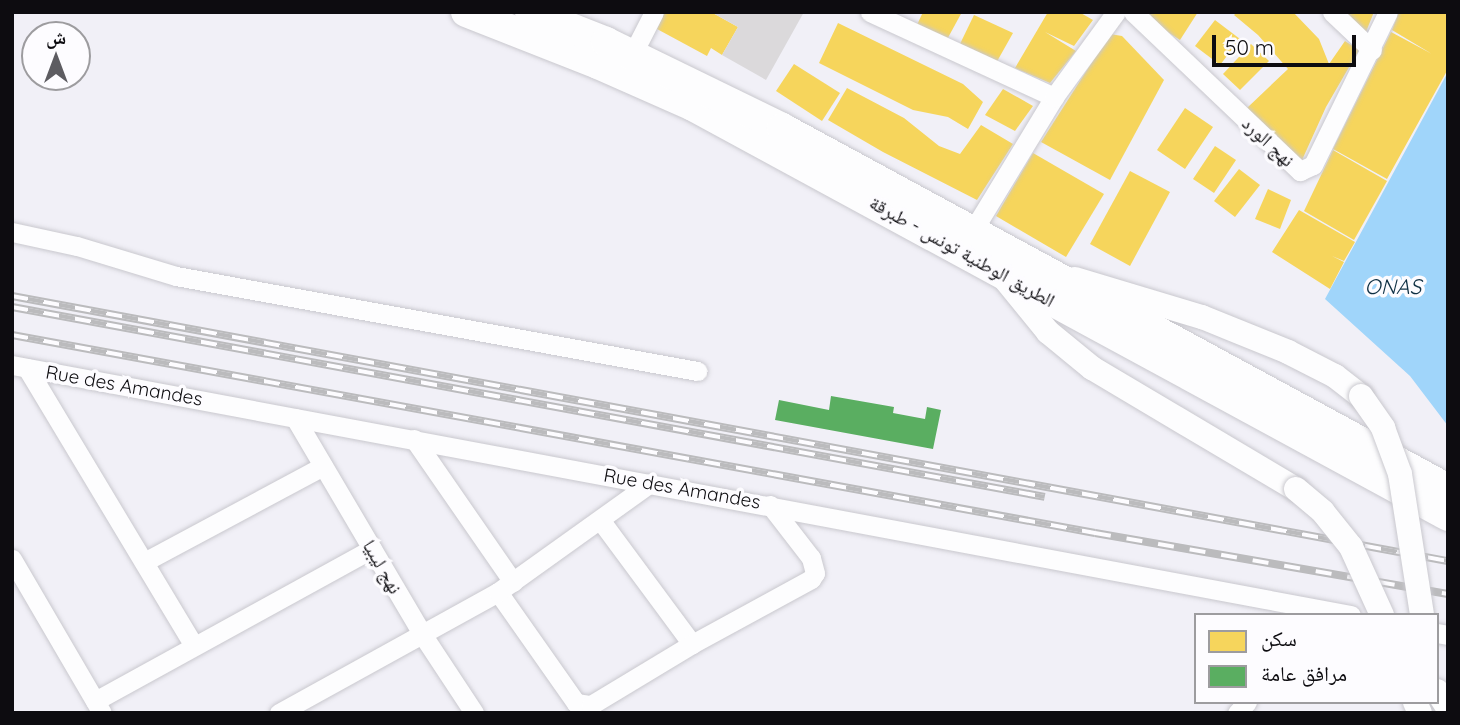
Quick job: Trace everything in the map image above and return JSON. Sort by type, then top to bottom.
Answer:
[{"type":"main road","name":"الطريق الوطنية تونس - طبرقة","points":[[466,12],[598,64],[693,106],[1448,516]]},
{"type":"main road","name":"الطريق الوطنية تونس - طبرقة","points":[[530,12],[632,54],[782,128],[1448,489]]},
{"type":"street","points":[[632,54],[654,12]]},
{"type":"street","points":[[870,12],[1054,96]]},
{"type":"street","points":[[972,232],[1054,96],[1116,12]]},
{"type":"street","name":"نهج الورد","points":[[1133,12],[1300,171],[1313,165],[1372,50],[1388,12]]},
{"type":"street","points":[[1332,12],[1372,50]]},
{"type":"street","points":[[12,232],[77,246],[176,276],[697,371]]},
{"type":"street","points":[[1031,264],[1202,317],[1320,367],[1361,396],[1383,428],[1399,474],[1422,613]]},
{"type":"street","points":[[999,272],[1048,332],[1092,368],[1296,489],[1323,512],[1351,547],[1381,613]]},
{"type":"street","points":[[20,367],[194,646]]},
{"type":"street","name":"Rue des Amandes","points":[[20,367],[770,505],[1335,613]]},
{"type":"street","name":"نهج ليبيا","points":[[295,418],[469,711]]},
{"type":"street","points":[[414,439],[576,703],[582,705],[603,700],[692,644],[811,579],[814,573],[811,558],[770,505]]},
{"type":"street","points":[[144,562],[323,466]]},
{"type":"street","points":[[279,713],[506,587],[601,521],[650,483]]},
{"type":"street","points":[[601,521],[692,644]]},
{"type":"street","points":[[12,559],[19,584],[98,707],[194,646],[372,549]]},
{"type":"water","name":"ONAS","points":[[1448,72],[1448,426],[1410,376],[1325,299]]},
{"type":"building: سكن","points":[[665,12],[711,12],[738,27],[722,55],[711,48],[707,56],[657,29]]},
{"type":"building: سكن","points":[[923,12],[962,12],[944,45],[916,27]]},
{"type":"building: سكن","points":[[1048,12],[1079,12],[1093,20],[1074,46],[1045,32],[1076,51],[1050,83],[1015,68]]},
{"type":"building: سكن","points":[[1145,12],[1198,12],[1180,40],[1143,16]]},
{"type":"building: سكن","points":[[1237,12],[1293,12],[1319,39],[1329,64],[1345,41],[1359,50],[1326,107],[1298,169],[1247,108],[1288,69],[1258,35],[1234,15]]},
{"type":"building: سكن","points":[[1338,12],[1374,12],[1364,37]]},
{"type":"building: سكن","points":[[1399,12],[1448,12],[1448,69],[1387,179],[1333,149],[1391,32],[1432,54],[1392,30]]},
{"type":"building: سكن","points":[[974,15],[1013,33],[995,65],[959,46]]},
{"type":"building: سكن","points":[[1215,20],[1240,39],[1220,65],[1195,46]]},
{"type":"building: سكن","points":[[838,23],[963,84],[983,102],[968,129],[948,117],[913,110],[819,63]]},
{"type":"building: سكن","points":[[1110,34],[1122,36],[1164,80],[1110,180],[1041,142]]},
{"type":"building: سكن","points":[[1251,44],[1269,61],[1240,90],[1223,74]]},
{"type":"building: سكن","points":[[794,64],[840,93],[822,121],[776,91]]},
{"type":"building: سكن","points":[[847,88],[904,118],[939,146],[960,154],[981,125],[1013,144],[977,200],[883,152],[828,120]]},
{"type":"building: سكن","points":[[1003,89],[1033,106],[1015,131],[985,115]]},
{"type":"building: سكن","points":[[1185,108],[1213,127],[1185,169],[1157,150]]},
{"type":"building: سكن","points":[[1215,146],[1236,160],[1214,193],[1193,179]]},
{"type":"building: سكن","points":[[1333,150],[1387,181],[1354,240],[1304,211]]},
{"type":"building: سكن","points":[[1033,153],[1104,194],[1066,257],[996,216]]},
{"type":"building: سكن","points":[[1239,169],[1260,185],[1235,217],[1214,201]]},
{"type":"building: سكن","points":[[1130,171],[1170,192],[1130,266],[1090,244]]},
{"type":"building: سكن","points":[[1268,189],[1291,200],[1280,229],[1255,219]]},
{"type":"building: سكن","points":[[1299,210],[1355,242],[1344,261],[1332,256],[1344,262],[1330,289],[1272,252]]},
{"type":"building: مرافق عامة","points":[[831,396],[894,407],[893,413],[925,419],[927,407],[941,410],[933,449],[775,420],[779,400],[829,410]]},
{"type":"building: أخرى","points":[[711,12],[804,12],[766,80],[722,55],[738,27]]},
{"type":"railway","points":[[12,296],[1448,561]]},
{"type":"railway","points":[[12,307],[1045,497]]},
{"type":"railway","points":[[12,335],[1095,533],[1448,594]]}]
